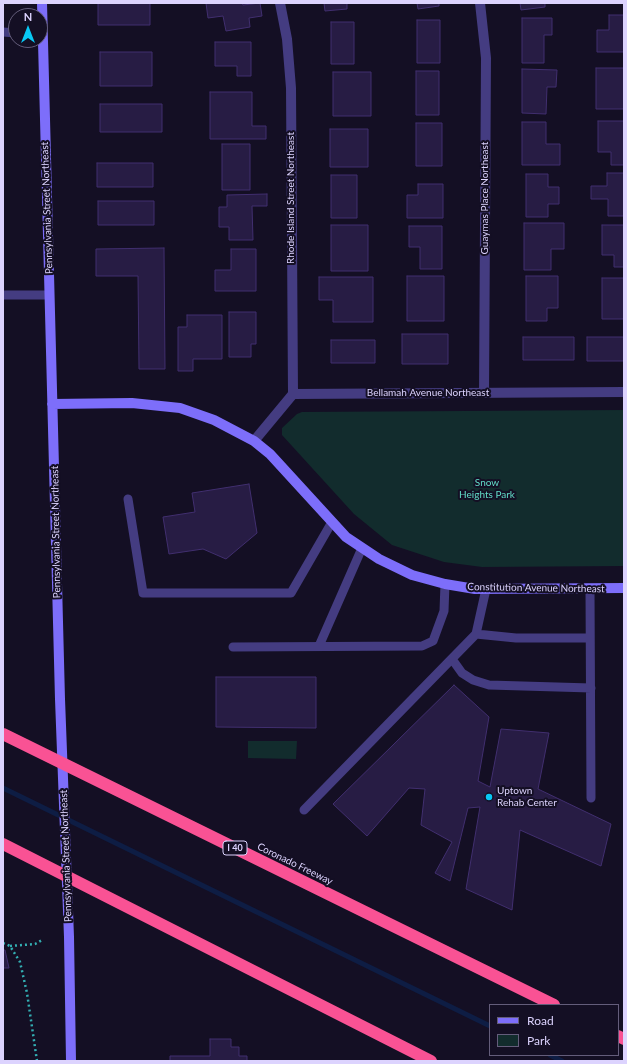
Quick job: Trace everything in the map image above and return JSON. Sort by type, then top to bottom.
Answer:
[{"type":"highway","name":"Coronado Freeway","points":[[3,734],[552,1004]]},
{"type":"highway","points":[[3,844],[431,1061]]},
{"type":"street","name":"Rhode Island Street Northeast","points":[[280,3],[287,39],[291,88],[293,394]]},
{"type":"street","name":"Guaymas Place Northeast","points":[[480,3],[486,58],[484,393]]},
{"type":"street","name":"Pennsylvania Street Northeast","points":[[41,48],[50,295],[60,699],[69,937],[71,1061]]},
{"type":"street","name":"Bellamah Avenue Northeast","points":[[293,394],[624,392]]},
{"type":"street","points":[[254,441],[293,394]]},
{"type":"street","name":"Constitution Avenue Northeast","points":[[52,404],[132,403],[180,408],[214,420],[254,441],[270,454],[346,537],[379,559],[412,575],[444,584],[475,589],[624,588]]},
{"type":"lane","points":[[3,295],[50,295]]},
{"type":"lane","points":[[128,499],[143,594],[291,594],[332,522]]},
{"type":"lane","points":[[319,646],[362,548]]},
{"type":"lane","points":[[233,647],[422,646],[433,641],[444,611],[444,584]]},
{"type":"lane","points":[[304,810],[476,634],[486,589]]},
{"type":"lane","points":[[590,589],[591,798]]},
{"type":"lane","points":[[476,634],[516,638],[590,638]]},
{"type":"lane","points":[[452,659],[462,673],[473,680],[489,685],[591,688]]},
{"type":"path","points":[[3,943],[10,946],[35,944],[42,940]]},
{"type":"path","points":[[10,946],[20,962],[27,993],[38,1061]]},
{"type":"green space","name":"Snow Heights Park","points":[[624,410],[624,566],[482,567],[444,562],[392,545],[354,514],[282,435],[282,428],[297,414],[302,412]]},
{"type":"green space","points":[[248,741],[297,741],[296,759],[248,758]]},
{"type":"building","points":[[98,3],[150,3],[150,25],[98,25]]},
{"type":"building","points":[[206,3],[242,3],[243,5],[260,3],[262,16],[249,18],[250,27],[226,31],[223,16],[208,18]]},
{"type":"building","points":[[324,3],[347,3],[347,9],[325,11]]},
{"type":"building","points":[[417,3],[439,3],[439,6],[418,9]]},
{"type":"building","points":[[520,3],[545,3],[545,7],[521,10]]},
{"type":"building","points":[[609,15],[624,15],[624,52],[597,52],[597,30],[609,30]]},
{"type":"building","points":[[522,18],[552,18],[552,35],[544,35],[544,63],[522,63]]},
{"type":"building","points":[[417,20],[440,20],[440,63],[417,63]]},
{"type":"building","points":[[331,22],[354,22],[354,64],[331,64]]},
{"type":"building","points":[[215,42],[251,42],[251,76],[237,76],[237,66],[215,66]]},
{"type":"building","points":[[100,52],[152,52],[152,86],[100,86]]},
{"type":"building","points":[[596,68],[624,68],[624,109],[596,109]]},
{"type":"building","points":[[522,69],[557,70],[556,87],[547,87],[546,114],[522,113]]},
{"type":"building","points":[[416,71],[439,71],[439,115],[416,115]]},
{"type":"building","points":[[333,72],[371,72],[371,116],[333,116]]},
{"type":"building","points":[[210,92],[252,92],[252,126],[266,126],[266,139],[210,139]]},
{"type":"building","points":[[100,104],[162,104],[162,132],[100,132]]},
{"type":"building","points":[[598,121],[624,121],[624,165],[611,165],[611,152],[598,152]]},
{"type":"building","points":[[522,122],[546,122],[546,144],[560,144],[560,165],[522,165]]},
{"type":"building","points":[[416,123],[442,123],[442,166],[416,166]]},
{"type":"building","points":[[330,129],[368,129],[368,167],[330,167]]},
{"type":"building","points":[[222,144],[250,144],[250,190],[222,190]]},
{"type":"building","points":[[97,163],[153,163],[153,187],[97,187]]},
{"type":"building","points":[[607,173],[624,173],[624,216],[608,216],[608,199],[591,199],[591,186],[607,186]]},
{"type":"building","points":[[526,174],[548,174],[548,187],[559,187],[559,204],[548,204],[548,217],[526,217]]},
{"type":"building","points":[[331,175],[357,175],[357,218],[331,218]]},
{"type":"building","points":[[418,184],[443,184],[443,218],[407,218],[407,195],[418,195]]},
{"type":"building","points":[[267,194],[267,206],[252,206],[253,240],[229,240],[229,227],[219,227],[219,207],[227,207],[227,195]]},
{"type":"building","points":[[98,201],[154,201],[154,225],[98,225]]},
{"type":"building","points":[[524,223],[564,223],[564,249],[551,249],[551,270],[524,270]]},
{"type":"building","points":[[331,225],[368,225],[368,271],[331,271]]},
{"type":"building","points":[[602,225],[624,225],[624,267],[614,267],[614,255],[602,255]]},
{"type":"building","points":[[409,226],[442,226],[442,269],[420,269],[420,247],[409,247]]},
{"type":"building","points":[[164,248],[165,369],[139,369],[138,276],[96,276],[96,249]]},
{"type":"building","points":[[231,249],[256,249],[256,291],[215,291],[215,270],[231,270]]},
{"type":"building","points":[[407,276],[444,276],[444,321],[407,321]]},
{"type":"building","points":[[526,276],[558,276],[558,308],[547,308],[547,321],[526,321]]},
{"type":"building","points":[[319,277],[373,277],[373,322],[333,322],[333,300],[319,300]]},
{"type":"building","points":[[602,278],[624,278],[624,319],[602,319]]},
{"type":"building","points":[[229,312],[256,312],[256,344],[251,344],[251,357],[229,357]]},
{"type":"building","points":[[187,315],[222,315],[222,359],[193,359],[193,371],[178,371],[178,327],[187,327]]},
{"type":"building","points":[[402,334],[448,334],[448,364],[402,364]]},
{"type":"building","points":[[523,337],[574,337],[574,360],[523,360]]},
{"type":"building","points":[[587,337],[624,337],[624,361],[587,361]]},
{"type":"building","points":[[331,340],[375,340],[375,363],[331,363]]},
{"type":"building","points":[[249,484],[257,533],[226,559],[203,549],[169,554],[163,517],[195,512],[192,493]]},
{"type":"building","points":[[216,677],[316,677],[316,728],[216,727]]},
{"type":"building","name":"Uptown Rehab Center","points":[[454,685],[489,717],[478,781],[490,787],[501,729],[549,733],[538,789],[611,824],[601,866],[520,830],[512,910],[466,889],[480,807],[468,808],[450,881],[435,873],[452,842],[421,825],[425,789],[409,788],[367,836],[333,804]]},
{"type":"building","points":[[3,950],[5,950],[9,968],[3,968]]},
{"type":"building","points":[[210,1039],[231,1039],[231,1047],[239,1047],[239,1056],[247,1056],[247,1061],[170,1061],[170,1056],[210,1056]]},
{"type":"waterway","points":[[3,788],[489,1026]]},
{"type":"waterway","points":[[552,1056],[562,1061]]},
{"type":"place","name":"Uptown Rehab Center","points":[[489,797]]}]
